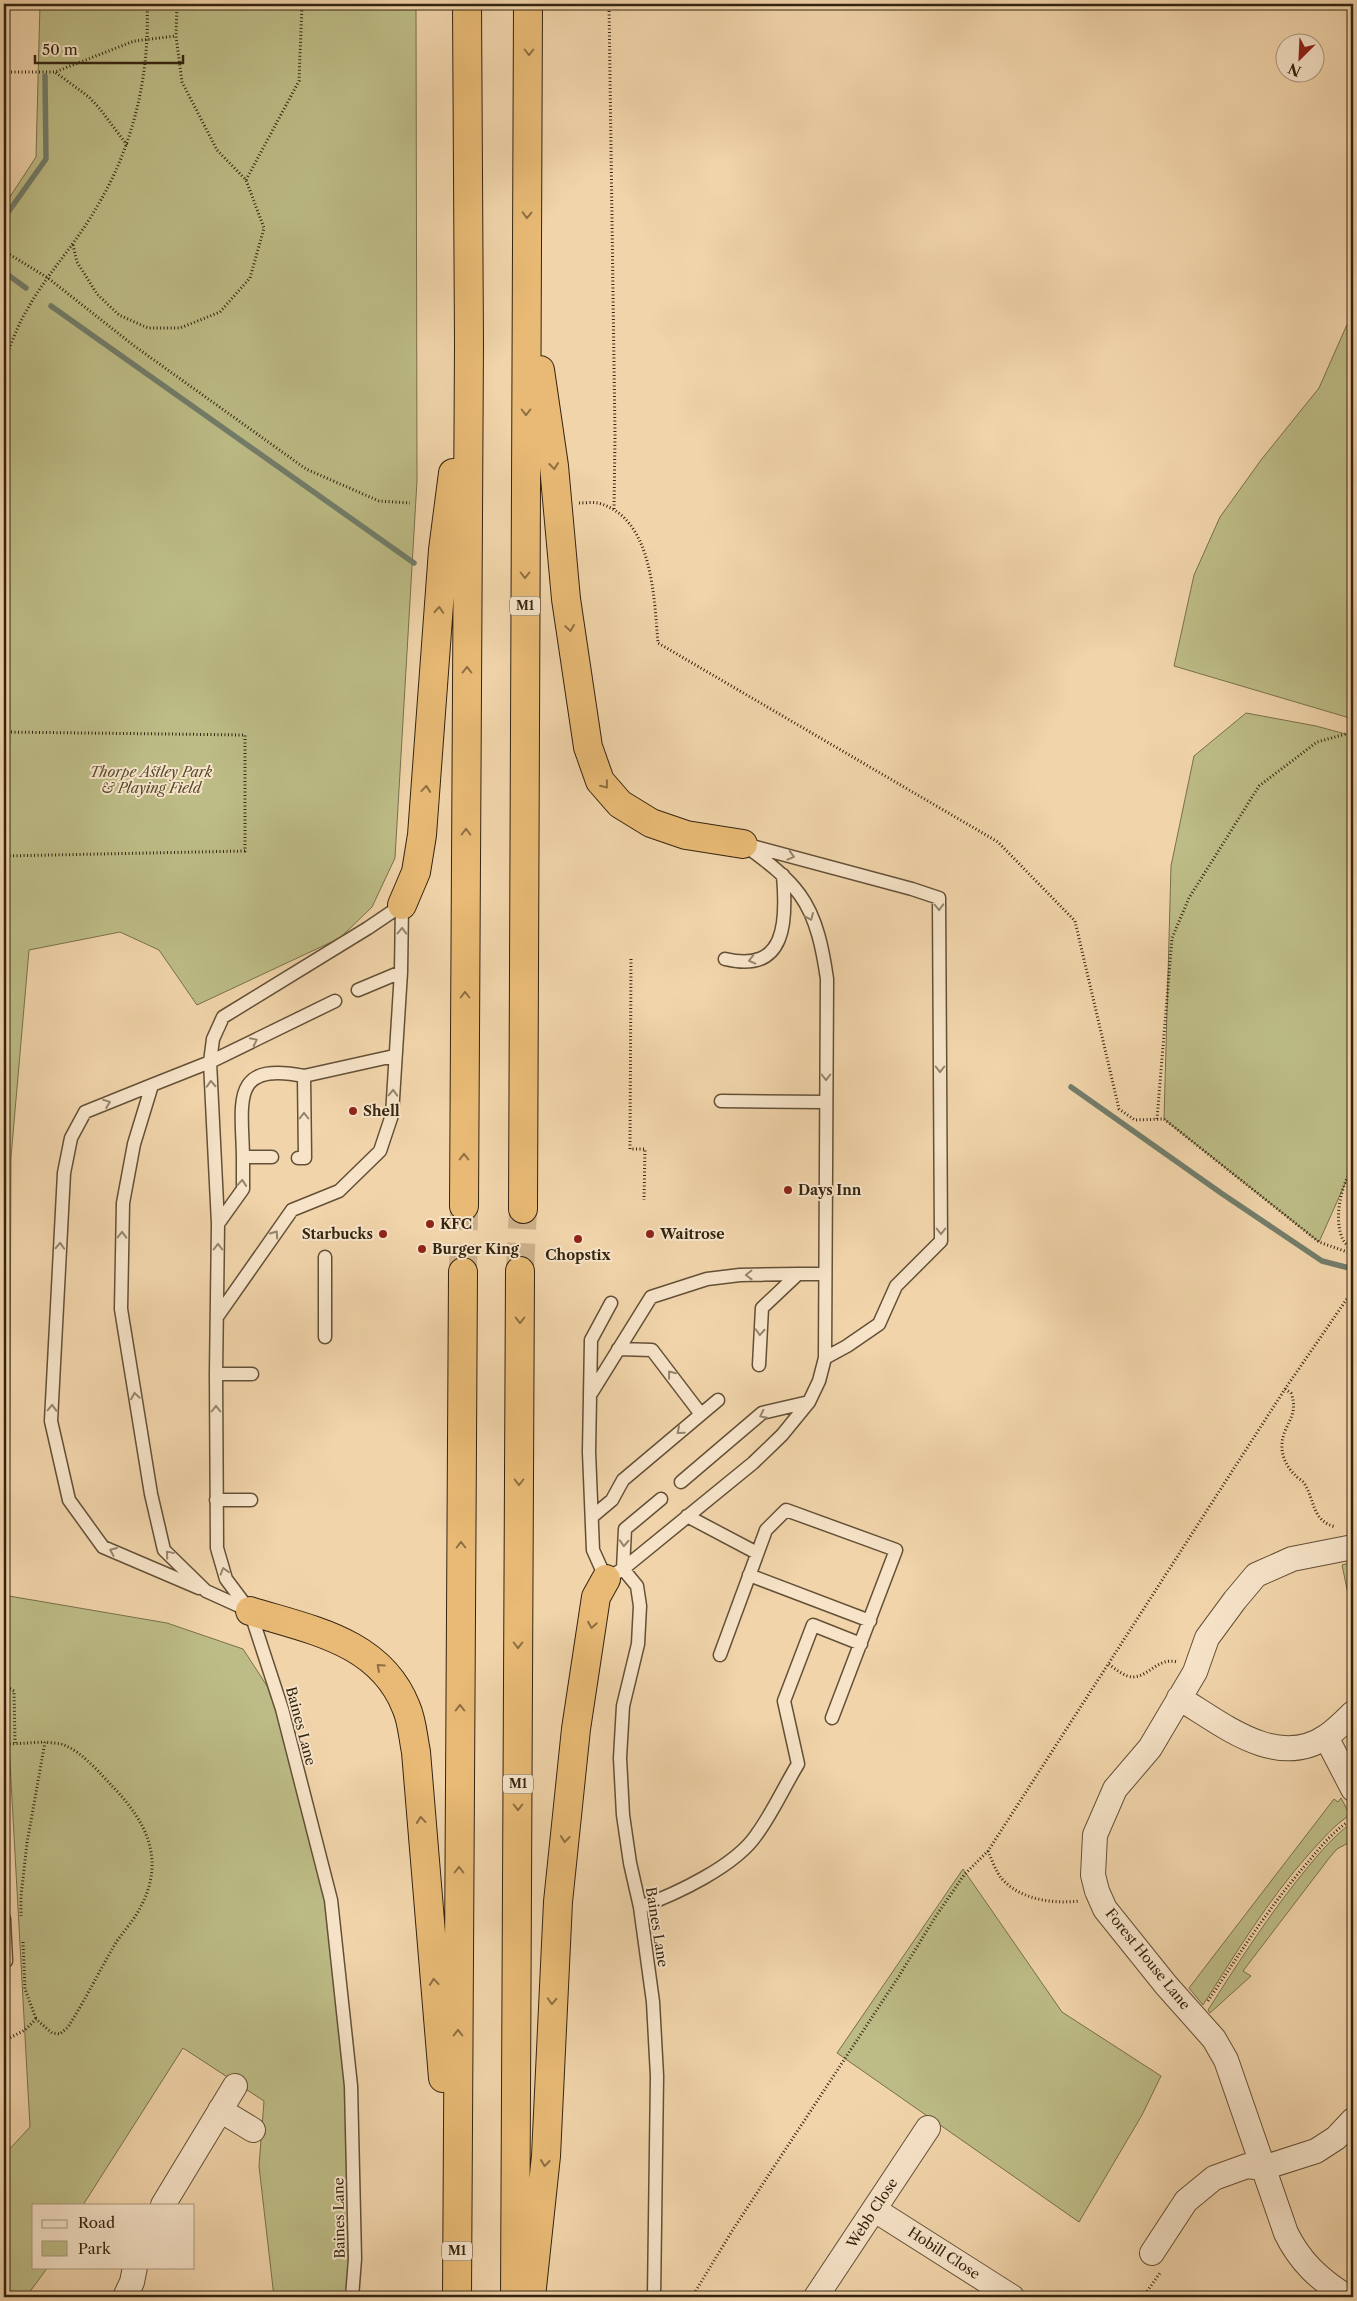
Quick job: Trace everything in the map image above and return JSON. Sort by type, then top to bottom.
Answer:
[{"type":"highway","points":[[464,1206],[468,344],[467,4]]},
{"type":"highway","name":"M1","points":[[523,1209],[528,4]]},
{"type":"highway","points":[[526,280],[554,466],[568,609],[588,747],[600,781],[620,804],[651,823],[686,835],[743,844]]},
{"type":"highway","points":[[402,905],[416,872],[422,835],[444,550],[468,344]]},
{"type":"highway","name":"M1","points":[[515,2297],[520,1271]]},
{"type":"highway","name":"M1","points":[[457,2297],[463,1272]]},
{"type":"highway","points":[[531,2297],[546,2156],[558,1902],[576,1729],[596,1598],[614,1574]]},
{"type":"highway","points":[[250,1611],[332,1636],[362,1652],[390,1676],[407,1708],[416,1752],[439,2044],[457,2204]]},
{"type":"street","name":"Forest House Lane","points":[[1346,1538],[1256,1575],[1235,1600],[1207,1638],[1195,1672],[1150,1748],[1115,1789],[1095,1835],[1093,1875],[1097,1891],[1105,1909],[1116,1925],[1214,2039],[1226,2060],[1286,2233],[1295,2252],[1317,2276],[1347,2297]]},
{"type":"street","points":[[1179,1698],[1248,1740],[1271,1747],[1292,1748],[1310,1744],[1326,1737],[1353,1713]]},
{"type":"street","points":[[1326,1737],[1353,1789]]},
{"type":"street","points":[[164,2204],[235,2086]]},
{"type":"street","points":[[220,2110],[253,2130]]},
{"type":"street","points":[[1158,2260],[1186,2201],[1214,2178],[1247,2166],[1263,2168],[1316,2151],[1336,2138],[1353,2120]]},
{"type":"street","name":"Webb Close","points":[[816,2297],[928,2128]]},
{"type":"street","name":"Hobill Close","points":[[875,2210],[1012,2297]]},
{"type":"street","points":[[125,2297],[135,2268]]},
{"type":"lane","points":[[614,1574],[753,1463],[782,1435],[810,1402],[819,1381],[825,1358],[827,979],[822,951],[813,922],[801,896],[782,875],[743,844]]},
{"type":"lane","points":[[743,844],[912,889],[939,898],[941,1241],[896,1286],[878,1324],[847,1346],[825,1358]]},
{"type":"lane","points":[[725,958],[741,962],[757,960],[770,952],[779,942],[782,933],[785,902],[782,875]]},
{"type":"lane","points":[[217,1317],[292,1210],[339,1191],[380,1152],[392,1115],[394,1056],[401,972],[402,905]]},
{"type":"lane","name":"Baines Lane","points":[[352,2297],[355,2259],[351,2086],[331,1900],[282,1709],[250,1611],[226,1579],[217,1548],[216,1374],[218,1224],[210,1062],[213,1039],[222,1017],[368,928],[402,905]]},
{"type":"lane","points":[[358,990],[401,972]]},
{"type":"lane","points":[[250,1611],[103,1547],[69,1500],[51,1420],[64,1174],[71,1138],[85,1112],[210,1062],[335,1001]]},
{"type":"lane","points":[[218,1224],[243,1189],[242,1104],[247,1084],[261,1074],[282,1072],[304,1076],[394,1056]]},
{"type":"lane","points":[[298,1158],[304,1158],[304,1076]]},
{"type":"lane","points":[[152,1085],[134,1144],[123,1204],[121,1309],[151,1494],[164,1550],[206,1591]]},
{"type":"lane","points":[[722,1101],[826,1102]]},
{"type":"lane","points":[[243,1157],[272,1157]]},
{"type":"lane","points":[[325,1257],[325,1337]]},
{"type":"lane","points":[[759,1365],[762,1308],[798,1274]]},
{"type":"lane","points":[[591,1393],[650,1297],[707,1279],[740,1275],[825,1274]]},
{"type":"lane","name":"Baines Lane","points":[[611,1303],[591,1340],[589,1452],[593,1550],[614,1574],[637,1586],[640,1606],[638,1644],[623,1706],[620,1758],[623,1815],[630,1863],[640,1907],[653,2002],[657,2076],[654,2297]]},
{"type":"lane","points":[[618,1349],[652,1350],[700,1413]]},
{"type":"lane","points":[[216,1374],[252,1374]]},
{"type":"lane","points":[[593,1516],[612,1500],[623,1480],[700,1413],[718,1400]]},
{"type":"lane","points":[[680,1482],[762,1413],[810,1402]]},
{"type":"lane","points":[[614,1574],[625,1529],[661,1499]]},
{"type":"lane","points":[[216,1500],[251,1500]]},
{"type":"lane","points":[[720,1655],[766,1530],[786,1510],[896,1550],[832,1718]]},
{"type":"lane","points":[[687,1516],[757,1553]]},
{"type":"lane","points":[[749,1575],[870,1621]]},
{"type":"lane","points":[[640,1907],[682,1891],[742,1852],[757,1835],[798,1764],[784,1701],[813,1625],[861,1644]]},
{"type":"lane","points":[[4,1918],[6,1962]]},
{"type":"path","points":[[4,362],[26,310],[73,245],[113,179],[127,146],[138,106],[148,38],[147,4]]},
{"type":"path","points":[[73,245],[77,262],[97,294],[119,315],[148,328],[180,328],[220,312],[250,278],[264,228],[246,180],[217,150],[182,82],[176,36],[177,4]]},
{"type":"path","points":[[246,180],[299,81],[302,4]]},
{"type":"path","points":[[609,4],[615,436],[614,511]]},
{"type":"path","points":[[4,72],[55,72],[134,41],[176,36]]},
{"type":"path","points":[[55,72],[89,97],[127,146]]},
{"type":"path","points":[[4,251],[48,278],[133,345],[306,469],[379,501],[410,503]]},
{"type":"path","points":[[574,503],[598,503],[614,511],[631,526],[642,545],[652,581],[658,643],[998,842],[1075,921],[1119,1109],[1136,1120],[1164,1119],[1319,1242],[1353,1253]]},
{"type":"path","points":[[4,732],[245,735],[245,851],[4,856]]},
{"type":"path","points":[[1157,1119],[1172,938],[1189,898],[1259,786],[1318,742],[1353,732]]},
{"type":"path","points":[[631,959],[630,1149],[645,1150],[644,1200]]},
{"type":"path","points":[[1353,1166],[1340,1197],[1340,1224],[1344,1240],[1353,1253]]},
{"type":"path","points":[[692,2297],[732,2231],[899,1976],[936,1916],[964,1875],[988,1851],[1286,1389],[1353,1291]]},
{"type":"path","points":[[1286,1389],[1291,1393],[1295,1408],[1282,1443],[1284,1459],[1293,1474],[1304,1483],[1316,1512],[1346,1538]]},
{"type":"path","points":[[1109,1664],[1127,1676],[1134,1677],[1165,1661],[1184,1664],[1195,1672]]},
{"type":"path","points":[[4,1685],[14,1691],[15,1743]]},
{"type":"path","points":[[21,1918],[21,1896],[26,1851],[45,1742]]},
{"type":"path","points":[[4,1748],[9,1744],[15,1743],[45,1742],[64,1745],[74,1751],[123,1797],[138,1815],[151,1847],[152,1866],[146,1894],[139,1910],[118,1941],[68,2027],[60,2034],[52,2033],[36,2019],[27,1998],[22,1934]]},
{"type":"path","points":[[1197,2019],[1257,1928],[1299,1872],[1342,1825],[1353,1818]]},
{"type":"path","points":[[988,1851],[1002,1879],[1041,1901],[1064,1903],[1081,1900],[1097,1891]]},
{"type":"path","points":[[4,2041],[24,2030],[36,2019]]},
{"type":"path","points":[[1144,2297],[1159,2275],[1158,2260]]},
{"type":"green space","name":"Thorpe Astley Park & Playing Field","points":[[40,4],[416,4],[417,481],[395,858],[372,907],[340,938],[197,1005],[159,950],[120,932],[29,950],[11,1157],[9,1596],[167,1623],[243,1649],[282,1709],[331,1900],[351,2086],[352,2297],[274,2297],[259,2166],[264,2101],[183,2048],[84,2204],[32,2204],[32,2268],[47,2268],[26,2297],[4,2297],[4,2155],[30,2127],[9,1744],[4,1695],[4,206],[36,157]]},
{"type":"green space","points":[[1353,311],[1353,719],[1174,666],[1194,575],[1220,517],[1261,460],[1319,388]]},
{"type":"green space","points":[[1246,713],[1316,726],[1353,736],[1353,1166],[1319,1242],[1164,1119],[1171,866],[1194,756]]},
{"type":"green space","points":[[1353,1562],[1353,1618],[1342,1565]]},
{"type":"green space","points":[[1341,1798],[1350,1815],[1323,1838],[1280,1890],[1253,1927],[1203,2005],[1189,1988],[1334,1799],[1338,1802]]},
{"type":"green space","points":[[1353,1822],[1353,1835],[1347,1839],[1348,1843],[1337,1849],[1330,1857],[1243,1971],[1251,1976],[1210,2013],[1208,2010],[1218,1994],[1283,1898],[1322,1850]]},
{"type":"green space","points":[[963,1869],[1062,2012],[1161,2076],[1142,2115],[1079,2222],[837,2053]]},
{"type":"waterway","points":[[4,218],[46,159],[45,76]]},
{"type":"waterway","points":[[4,272],[26,288]]},
{"type":"waterway","points":[[51,306],[414,563]]},
{"type":"waterway","points":[[1071,1087],[1221,1193],[1322,1261],[1353,1269]]},
{"type":"tunnel","points":[[463,1272],[464,1206]]},
{"type":"tunnel","points":[[520,1271],[523,1209]]},
{"type":"place","name":"Shell","points":[[353,1111]]},
{"type":"place","name":"Days Inn","points":[[788,1190]]},
{"type":"place","name":"KFC","points":[[430,1224]]},
{"type":"place","name":"Starbucks","points":[[383,1234]]},
{"type":"place","name":"Waitrose","points":[[650,1234]]},
{"type":"place","name":"Chopstix","points":[[578,1239]]},
{"type":"place","name":"Burger King","points":[[422,1249]]}]
